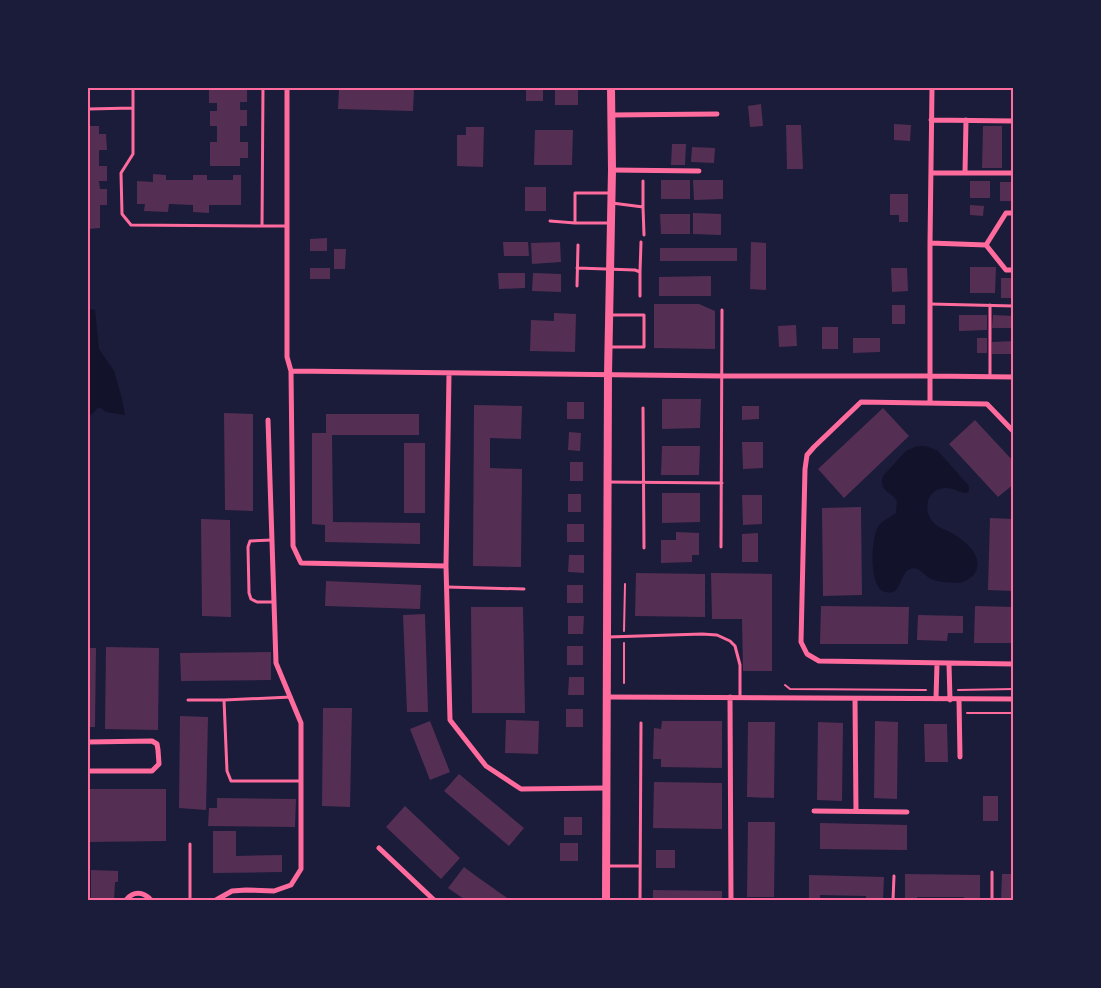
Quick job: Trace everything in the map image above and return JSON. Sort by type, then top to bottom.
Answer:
[{"type":"street","points":[[287,88],[287,357],[290,371],[293,546],[301,563],[446,566]]},
{"type":"street","points":[[606,900],[608,347],[612,203],[611,88]]},
{"type":"street","points":[[930,403],[932,88]]},
{"type":"street","points":[[612,115],[716,114]]},
{"type":"street","points":[[931,120],[1014,121]]},
{"type":"street","points":[[965,173],[966,120]]},
{"type":"street","points":[[612,170],[699,171]]},
{"type":"street","points":[[931,173],[1014,173]]},
{"type":"street","points":[[986,245],[1006,213],[1014,213]]},
{"type":"street","points":[[930,243],[986,245],[1006,270],[1014,270]]},
{"type":"street","points":[[290,371],[448,374],[1014,377]]},
{"type":"street","points":[[448,374],[446,566],[450,720],[486,766],[521,788],[607,788]]},
{"type":"street","points":[[1014,432],[987,404],[861,402],[814,447],[807,455],[805,469],[801,642],[806,654],[819,662],[1014,664]]},
{"type":"street","points":[[216,900],[232,891],[274,891],[291,885],[301,869],[301,723],[276,663],[268,420]]},
{"type":"street","points":[[936,699],[937,663]]},
{"type":"street","points":[[949,664],[950,700]]},
{"type":"street","points":[[608,698],[1014,699]]},
{"type":"street","points":[[730,698],[731,900]]},
{"type":"street","points":[[855,698],[856,812]]},
{"type":"street","points":[[959,700],[960,758]]},
{"type":"street","points":[[88,742],[152,741],[156,744],[158,750],[159,764],[152,771],[88,771]]},
{"type":"street","points":[[814,811],[907,812]]},
{"type":"street","points":[[380,848],[434,900]]},
{"type":"street","points":[[126,900],[131,895],[140,893],[151,900]]},
{"type":"lane","points":[[133,88],[133,154],[121,173],[122,214],[131,225],[287,226]]},
{"type":"lane","points":[[262,226],[263,88]]},
{"type":"lane","points":[[88,109],[133,108]]},
{"type":"lane","points":[[643,181],[644,235]]},
{"type":"lane","points":[[575,223],[575,193],[612,193]]},
{"type":"lane","points":[[612,203],[643,206]]},
{"type":"lane","points":[[550,221],[611,223]]},
{"type":"lane","points":[[640,296],[641,242]]},
{"type":"lane","points":[[577,286],[578,245]]},
{"type":"lane","points":[[577,268],[635,270],[640,272]]},
{"type":"lane","points":[[930,304],[1014,306]]},
{"type":"lane","points":[[990,305],[990,376]]},
{"type":"lane","points":[[721,547],[722,310]]},
{"type":"lane","points":[[608,347],[644,347],[644,315],[609,315]]},
{"type":"lane","points":[[643,408],[644,548]]},
{"type":"lane","points":[[608,482],[722,483]]},
{"type":"lane","points":[[272,540],[250,541],[248,547],[249,593],[251,599],[257,602],[274,602]]},
{"type":"lane","points":[[447,587],[524,589]]},
{"type":"lane","points":[[608,637],[702,634],[717,635],[724,638],[734,646],[740,665],[740,698]]},
{"type":"lane","points":[[188,700],[291,698]]},
{"type":"lane","points":[[224,700],[226,771],[231,781],[301,781]]},
{"type":"lane","points":[[640,900],[641,723]]},
{"type":"lane","points":[[190,844],[190,900]]},
{"type":"lane","points":[[606,866],[640,866]]},
{"type":"lane","points":[[992,872],[992,900]]},
{"type":"lane","points":[[893,900],[894,876]]},
{"type":"path","points":[[785,685],[790,689],[926,690]]},
{"type":"path","points":[[958,690],[1014,689]]},
{"type":"path","points":[[967,713],[1014,713]]},
{"type":"shaded area","points":[[88,309],[95,310],[99,349],[114,371],[125,415],[106,412],[99,407],[88,418]]},
{"type":"shaded area","points":[[917,446],[925,446],[937,450],[969,486],[967,493],[948,488],[938,489],[930,497],[927,508],[935,524],[957,536],[975,554],[977,559],[976,571],[971,578],[958,583],[928,578],[915,568],[908,570],[899,586],[889,593],[878,587],[873,571],[874,541],[878,527],[896,513],[897,501],[884,488],[882,481],[883,476],[906,451]]},
{"type":"building","points":[[209,88],[247,88],[247,102],[240,102],[240,110],[247,110],[247,126],[240,126],[240,142],[248,142],[248,158],[240,158],[240,166],[210,166],[210,142],[217,142],[217,126],[210,126],[210,111],[217,111],[217,103],[209,103]]},
{"type":"building","points":[[526,88],[543,88],[543,101],[526,101]]},
{"type":"building","points":[[555,88],[578,88],[578,105],[555,105]]},
{"type":"building","points":[[339,89],[414,89],[413,111],[338,109]]},
{"type":"building","points":[[761,104],[763,126],[750,127],[748,106]]},
{"type":"building","points":[[894,124],[911,125],[910,141],[894,140]]},
{"type":"building","points":[[786,125],[801,125],[803,169],[787,169]]},
{"type":"building","points":[[88,126],[99,126],[99,134],[106,134],[107,150],[99,150],[99,166],[107,166],[107,181],[99,181],[100,189],[107,189],[107,205],[100,205],[100,228],[88,229]]},
{"type":"building","points":[[983,126],[1002,126],[1002,168],[982,168]]},
{"type":"building","points":[[466,127],[484,127],[483,167],[457,166],[457,135],[466,135]]},
{"type":"building","points":[[535,130],[573,130],[572,165],[534,165]]},
{"type":"building","points":[[672,144],[686,144],[685,165],[671,165]]},
{"type":"building","points":[[692,147],[715,148],[714,163],[691,162]]},
{"type":"building","points":[[153,174],[166,175],[166,180],[193,180],[193,175],[207,175],[207,180],[233,180],[233,175],[241,175],[241,205],[209,205],[209,213],[193,212],[193,205],[169,204],[168,212],[144,211],[145,204],[137,204],[137,181],[153,182]]},
{"type":"building","points":[[661,180],[690,180],[690,199],[661,199]]},
{"type":"building","points":[[693,180],[723,180],[723,199],[694,200]]},
{"type":"building","points":[[970,181],[990,181],[990,198],[970,198]]},
{"type":"building","points":[[1000,182],[1014,182],[1014,201],[1000,201]]},
{"type":"building","points":[[525,187],[546,187],[546,211],[525,211]]},
{"type":"building","points":[[890,194],[908,194],[908,222],[899,222],[899,215],[890,215]]},
{"type":"building","points":[[970,205],[984,206],[983,216],[970,215]]},
{"type":"building","points":[[693,213],[721,214],[721,235],[693,234]]},
{"type":"building","points":[[660,214],[690,214],[690,234],[661,234]]},
{"type":"building","points":[[327,238],[327,251],[310,251],[310,239]]},
{"type":"building","points":[[503,242],[528,242],[529,256],[504,256]]},
{"type":"building","points":[[560,242],[561,262],[532,264],[531,243]]},
{"type":"building","points":[[751,242],[766,243],[766,290],[750,289]]},
{"type":"building","points":[[660,248],[737,248],[737,261],[660,261]]},
{"type":"building","points":[[334,249],[346,249],[345,269],[334,269]]},
{"type":"building","points":[[970,267],[996,267],[995,293],[970,293]]},
{"type":"building","points":[[310,268],[330,268],[330,279],[310,279]]},
{"type":"building","points":[[891,268],[907,268],[908,291],[892,292]]},
{"type":"building","points":[[498,273],[525,273],[525,288],[499,289]]},
{"type":"building","points":[[533,273],[561,274],[561,292],[532,291]]},
{"type":"building","points":[[711,276],[711,296],[659,296],[659,277]]},
{"type":"building","points":[[1001,278],[1014,278],[1014,298],[1001,298]]},
{"type":"building","points":[[654,304],[699,304],[715,311],[715,349],[654,348]]},
{"type":"building","points":[[892,305],[905,305],[905,324],[892,324]]},
{"type":"building","points":[[554,313],[576,314],[575,352],[530,351],[531,320],[554,321]]},
{"type":"building","points":[[959,315],[987,315],[987,330],[959,331]]},
{"type":"building","points":[[993,315],[1014,316],[1014,328],[992,328]]},
{"type":"building","points":[[796,325],[797,346],[779,347],[778,326]]},
{"type":"building","points":[[822,327],[838,327],[838,349],[822,349]]},
{"type":"building","points":[[853,338],[880,338],[880,352],[853,353]]},
{"type":"building","points":[[977,338],[987,338],[987,353],[977,353]]},
{"type":"building","points":[[1014,341],[1014,354],[992,354],[992,342]]},
{"type":"building","points":[[662,399],[701,399],[700,428],[662,429]]},
{"type":"building","points":[[567,402],[584,402],[584,419],[567,419]]},
{"type":"building","points":[[474,405],[522,406],[521,439],[490,438],[490,468],[522,469],[521,567],[473,566]]},
{"type":"building","points":[[742,406],[759,406],[759,419],[742,420]]},
{"type":"building","points":[[883,408],[909,436],[844,498],[818,469]]},
{"type":"building","points":[[224,413],[253,414],[253,511],[225,510]]},
{"type":"building","points":[[326,414],[419,414],[419,435],[332,435],[333,522],[420,523],[420,544],[325,542],[325,525],[312,524],[312,433],[326,433]]},
{"type":"building","points":[[975,420],[1014,462],[1014,484],[998,497],[949,444]]},
{"type":"building","points":[[569,432],[581,433],[580,451],[568,450]]},
{"type":"building","points":[[742,442],[763,442],[763,468],[743,469]]},
{"type":"building","points":[[404,443],[425,443],[425,513],[404,513]]},
{"type":"building","points":[[662,446],[700,446],[699,475],[661,475]]},
{"type":"building","points":[[570,462],[583,462],[583,481],[570,481]]},
{"type":"building","points":[[662,493],[700,493],[700,522],[662,523]]},
{"type":"building","points":[[568,494],[581,494],[581,512],[568,512]]},
{"type":"building","points":[[742,495],[762,495],[762,524],[743,525]]},
{"type":"building","points":[[861,507],[862,595],[823,596],[822,508]]},
{"type":"building","points":[[990,518],[1014,519],[1014,591],[988,590]]},
{"type":"building","points":[[201,519],[230,520],[231,617],[202,616]]},
{"type":"building","points":[[567,524],[584,524],[584,542],[567,542]]},
{"type":"building","points":[[676,532],[699,533],[699,555],[692,555],[692,562],[661,563],[661,540],[676,540]]},
{"type":"building","points":[[758,533],[758,562],[742,562],[742,534]]},
{"type":"building","points":[[569,555],[584,555],[584,573],[568,572]]},
{"type":"building","points":[[636,573],[705,574],[705,617],[635,616]]},
{"type":"building","points":[[711,573],[772,574],[772,671],[743,671],[742,619],[712,619]]},
{"type":"building","points":[[326,581],[421,585],[420,609],[325,606]]},
{"type":"building","points":[[567,585],[583,585],[583,603],[567,603]]},
{"type":"building","points":[[821,606],[909,607],[908,644],[820,644]]},
{"type":"building","points":[[975,606],[1014,607],[1014,643],[974,643]]},
{"type":"building","points":[[471,607],[523,607],[525,713],[472,713]]},
{"type":"building","points":[[425,614],[428,712],[407,712],[403,615]]},
{"type":"building","points":[[918,615],[963,616],[963,633],[948,633],[947,641],[917,640]]},
{"type":"building","points":[[568,616],[584,616],[583,634],[568,634]]},
{"type":"building","points":[[567,646],[583,646],[583,665],[567,665]]},
{"type":"building","points":[[106,647],[159,648],[158,730],[105,729]]},
{"type":"building","points":[[88,648],[96,648],[95,727],[88,727]]},
{"type":"building","points":[[271,652],[271,680],[181,681],[180,653]]},
{"type":"building","points":[[569,677],[584,677],[584,695],[568,695]]},
{"type":"building","points":[[323,708],[352,708],[350,807],[322,806]]},
{"type":"building","points":[[566,709],[583,709],[583,727],[566,727]]},
{"type":"building","points":[[180,716],[208,717],[206,810],[179,808]]},
{"type":"building","points":[[506,720],[539,721],[538,754],[505,753]]},
{"type":"building","points":[[430,721],[450,772],[430,780],[410,729]]},
{"type":"building","points":[[662,721],[722,721],[722,768],[661,767],[661,759],[653,759],[654,728],[661,729]]},
{"type":"building","points":[[875,721],[898,722],[897,799],[874,798]]},
{"type":"building","points":[[748,722],[775,722],[774,798],[747,797]]},
{"type":"building","points":[[818,722],[843,723],[842,801],[817,800]]},
{"type":"building","points":[[924,724],[947,724],[948,762],[925,762]]},
{"type":"building","points":[[459,774],[524,828],[509,846],[444,791]]},
{"type":"building","points":[[654,782],[722,783],[722,829],[653,828]]},
{"type":"building","points":[[88,789],[166,789],[166,841],[88,842]]},
{"type":"building","points":[[983,796],[998,796],[998,821],[983,821]]},
{"type":"building","points":[[217,798],[296,799],[295,827],[208,826],[209,808],[217,808]]},
{"type":"building","points":[[405,806],[460,858],[441,879],[386,827]]},
{"type":"building","points":[[564,817],[582,817],[582,835],[564,835]]},
{"type":"building","points":[[748,822],[775,822],[774,897],[747,897]]},
{"type":"building","points":[[820,823],[907,825],[907,850],[820,849]]},
{"type":"building","points":[[213,831],[236,831],[236,856],[282,855],[282,872],[213,873]]},
{"type":"building","points":[[560,843],[578,843],[578,861],[560,861]]},
{"type":"building","points":[[656,850],[675,850],[675,868],[656,868]]},
{"type":"building","points":[[464,867],[510,900],[466,900],[448,888]]},
{"type":"building","points":[[91,870],[118,871],[118,882],[115,882],[114,900],[91,900]]},
{"type":"building","points":[[905,874],[980,875],[980,900],[964,900],[964,897],[917,897],[917,900],[905,900]]},
{"type":"building","points":[[1002,874],[1014,874],[1014,900],[1001,900]]},
{"type":"building","points":[[809,875],[884,877],[883,900],[866,900],[866,896],[820,895],[820,899],[809,899]]},
{"type":"building","points":[[653,890],[722,891],[722,900],[653,900]]}]
